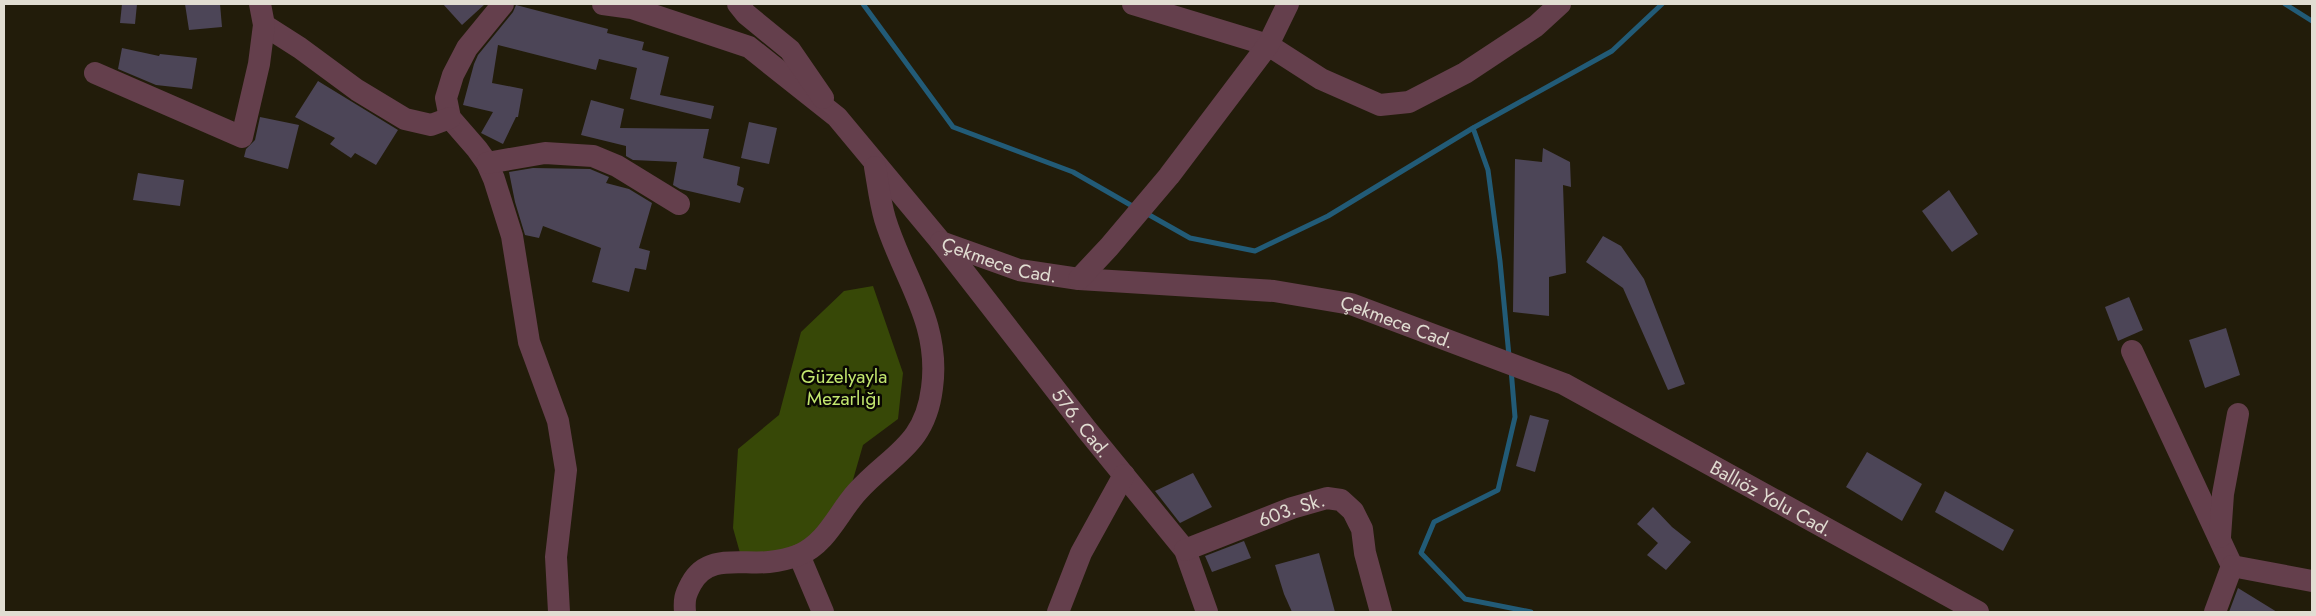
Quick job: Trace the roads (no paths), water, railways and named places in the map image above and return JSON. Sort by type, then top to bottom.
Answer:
[{"type":"street","points":[[503,4],[467,48],[453,75],[446,98],[450,118],[487,163],[512,236],[530,342],[558,421],[566,470],[556,557],[560,612]]},
{"type":"street","name":"Çekmece Cad.","points":[[603,4],[632,8],[749,47],[837,117],[874,164],[941,242],[1020,270],[1079,279],[1274,291],[1351,304],[1564,384]]},
{"type":"street","points":[[738,4],[746,14],[790,50],[837,117]]},
{"type":"street","points":[[1133,4],[1268,46],[1321,79],[1380,105],[1409,102],[1481,62],[1536,26],[1560,4]]},
{"type":"street","points":[[1079,279],[1109,247],[1169,176],[1268,46],[1288,4]]},
{"type":"street","points":[[262,14],[300,48],[357,90],[405,119],[431,125],[450,118]]},
{"type":"street","points":[[95,73],[242,137],[259,64],[262,14]]},
{"type":"street","points":[[487,163],[545,153],[593,156],[617,166],[679,204]]},
{"type":"street","points":[[685,612],[684,598],[696,576],[708,566],[729,561],[769,562],[799,555],[817,544],[839,519],[857,492],[909,445],[928,410],[934,362],[927,320],[885,219],[874,164]]},
{"type":"street","name":"576. Cad.","points":[[941,242],[1185,550],[1207,612]]},
{"type":"street","points":[[2132,352],[2232,566],[2215,612]]},
{"type":"street","name":"Ballıöz Yolu Cad.","points":[[1564,384],[1977,612]]},
{"type":"street","points":[[2220,540],[2222,494],[2238,414]]},
{"type":"street","points":[[1058,612],[1081,553],[1124,475]]},
{"type":"street","name":"603. Sk.","points":[[1185,550],[1292,508],[1327,498],[1341,500],[1353,511],[1362,529],[1381,612]]},
{"type":"street","points":[[799,555],[823,612]]},
{"type":"street","points":[[2232,566],[2312,582]]},
{"type":"waterway","points":[[863,4],[953,127],[1073,172],[1134,207]]},
{"type":"waterway","points":[[1144,212],[1190,238],[1255,251],[1328,216],[1473,128],[1612,51],[1662,4]]},
{"type":"waterway","points":[[2285,4],[2312,21]]},
{"type":"waterway","points":[[1473,128],[1488,170],[1500,261],[1509,356]]},
{"type":"waterway","points":[[1511,369],[1515,417],[1498,490],[1434,522],[1421,553],[1465,599],[1531,612]]},
{"type":"park label","name":"Güzelyayla Mezarlığı","points":[[844,387]]}]
